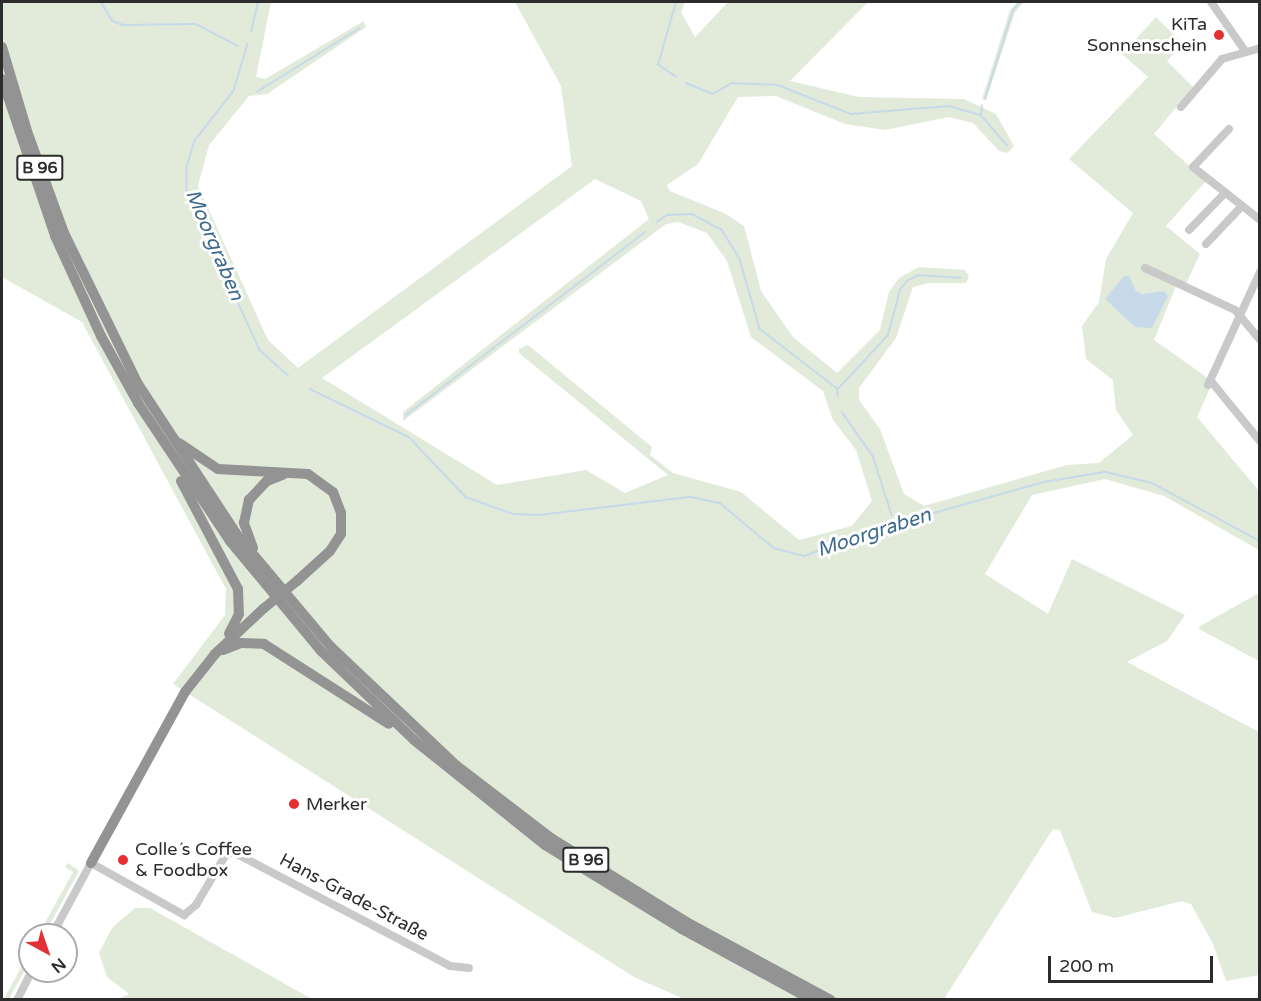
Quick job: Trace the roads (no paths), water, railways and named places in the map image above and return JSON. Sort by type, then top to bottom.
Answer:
[{"type":"highway","name":"B 96","points":[[2,47],[28,134],[64,234],[133,374],[168,433],[262,567],[331,647],[382,698],[457,766],[522,816],[618,881],[831,999]]},
{"type":"highway","name":"B 96","points":[[2,79],[19,137],[76,282],[101,336],[166,448],[230,541],[321,651],[414,740],[555,851],[682,930],[812,999]]},
{"type":"highway","points":[[168,433],[189,453],[218,469],[246,473],[296,471],[318,479],[333,492],[342,523],[330,551],[215,654]]},
{"type":"highway","points":[[91,863],[170,717],[237,622],[238,589],[166,448]]},
{"type":"highway","points":[[262,567],[244,523],[249,501],[267,481],[296,471]]},
{"type":"highway","points":[[215,654],[241,643],[264,644],[414,740]]},
{"type":"street","points":[[1210,2],[1245,51]]},
{"type":"street","points":[[1181,107],[1222,59],[1260,48]]},
{"type":"street","points":[[1230,129],[1193,167],[1260,220]]},
{"type":"street","points":[[1189,230],[1225,193]]},
{"type":"street","points":[[1206,244],[1242,206]]},
{"type":"street","points":[[1145,268],[1234,310],[1260,340]]},
{"type":"street","points":[[1260,272],[1209,383],[1260,441]]},
{"type":"street","name":"Hans-Grade-Straße","points":[[91,863],[184,915],[196,905],[225,856],[242,854],[450,966],[469,968]]},
{"type":"street","points":[[58,923],[91,863]]},
{"type":"street","points":[[17,999],[26,983]]},
{"type":"water","points":[[1124,276],[1129,276],[1136,291],[1142,294],[1164,291],[1168,296],[1152,328],[1135,327],[1105,299]]},
{"type":"waterway","points":[[101,2],[113,21],[123,25],[196,24],[238,46]]},
{"type":"waterway","name":"Moorgraben","points":[[251,32],[258,2]]},
{"type":"waterway","points":[[676,2],[658,65],[676,77]]},
{"type":"waterway","points":[[985,99],[1013,10],[1020,2]]},
{"type":"waterway","points":[[257,92],[360,28]]},
{"type":"waterway","name":"Moorgraben","points":[[248,44],[234,91],[195,141],[187,168],[187,192],[260,350],[288,375]]},
{"type":"waterway","points":[[686,83],[713,94],[732,83],[778,85],[851,114],[949,106],[981,115],[1007,145]]},
{"type":"waterway","points":[[981,114],[982,106]]},
{"type":"waterway","points":[[657,222],[667,215],[692,214],[722,230],[740,259],[760,329],[838,389],[838,396]]},
{"type":"waterway","points":[[406,415],[645,232]]},
{"type":"waterway","points":[[839,388],[888,335],[900,290],[907,281],[919,275],[961,278]]},
{"type":"waterway","name":"Moorgraben","points":[[310,389],[409,437],[466,497],[513,514],[539,515],[691,497],[720,503],[774,548],[804,556],[894,524],[1044,482],[1106,472],[1152,483],[1260,541]]},
{"type":"waterway","points":[[842,412],[873,456],[892,515]]},
{"type":"place","name":"KiTa Sonnenschein","points":[[1219,35]]},
{"type":"place","name":"Merker","points":[[294,804]]},
{"type":"place","name":"Colle´s Coffee & Foodbox","points":[[123,860]]}]
